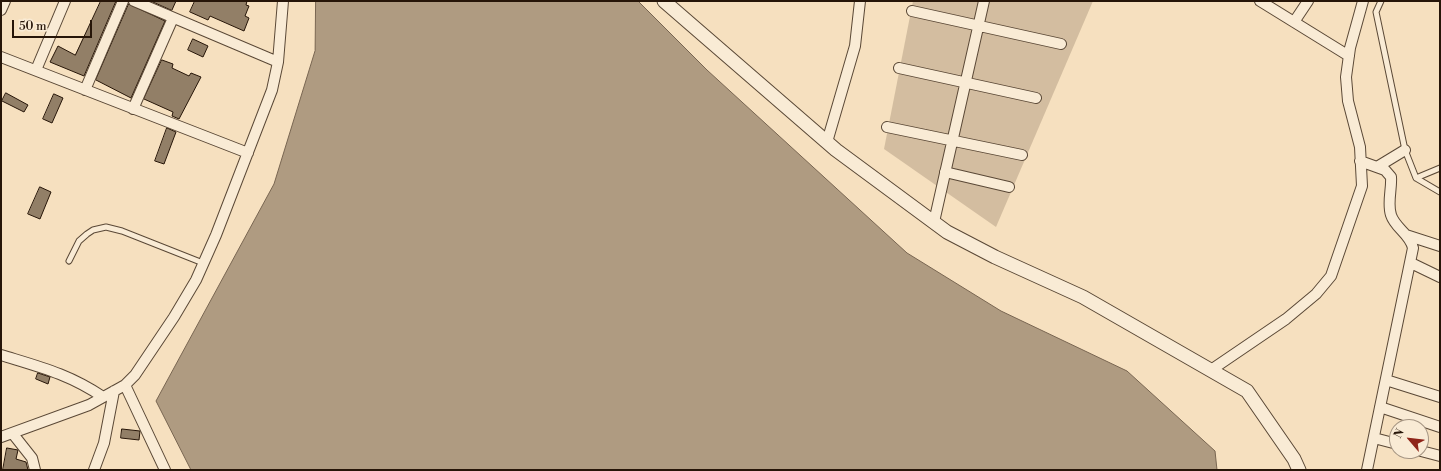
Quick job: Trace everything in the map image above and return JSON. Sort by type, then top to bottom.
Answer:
[{"type":"street","points":[[1,10],[5,1]]},
{"type":"street","points":[[36,70],[65,1]]},
{"type":"street","points":[[85,90],[123,1]]},
{"type":"street","points":[[134,1],[278,62]]},
{"type":"street","points":[[1,438],[89,405],[125,385],[135,375],[174,317],[203,263],[272,90],[278,62],[283,1]]},
{"type":"street","points":[[664,1],[827,142],[947,232],[995,257],[1083,297],[1247,391],[1294,459],[1299,470]]},
{"type":"street","points":[[827,142],[855,46],[860,1]]},
{"type":"street","points":[[934,222],[984,1]]},
{"type":"street","points":[[1260,1],[1348,56]]},
{"type":"street","points":[[1294,22],[1308,1]]},
{"type":"street","points":[[1211,370],[1286,319],[1316,294],[1331,276],[1362,186],[1360,147],[1348,101],[1346,77],[1348,56],[1363,1]]},
{"type":"street","points":[[912,11],[1062,44]]},
{"type":"street","points":[[133,109],[173,18]]},
{"type":"street","points":[[1,57],[248,153]]},
{"type":"street","points":[[899,68],[1036,98]]},
{"type":"street","points":[[887,126],[1022,155]]},
{"type":"street","points":[[1377,167],[1405,150]]},
{"type":"street","points":[[1360,161],[1385,170],[1391,177],[1390,213],[1398,228],[1412,242],[1413,248],[1367,470]]},
{"type":"street","points":[[945,172],[1009,187]]},
{"type":"street","points":[[1406,235],[1440,246]]},
{"type":"street","points":[[1411,263],[1440,277]]},
{"type":"street","points":[[2,358],[69,377],[82,383],[103,398]]},
{"type":"street","points":[[1386,380],[1440,397]]},
{"type":"street","points":[[125,385],[165,470]]},
{"type":"street","points":[[94,470],[106,436],[114,392]]},
{"type":"street","points":[[1380,406],[1440,427]]},
{"type":"street","points":[[13,434],[32,458],[36,470]]},
{"type":"street","points":[[1374,438],[1389,442]]},
{"type":"street","points":[[1429,453],[1440,456]]},
{"type":"lane","points":[[1381,1],[1376,12],[1405,150],[1416,178],[1440,192]]},
{"type":"lane","points":[[1416,178],[1440,168]]},
{"type":"lane","points":[[69,261],[80,242],[87,234],[93,230],[106,227],[122,231],[203,263]]},
{"type":"shaded area","points":[[316,1],[638,1],[707,70],[907,253],[1001,311],[1127,371],[1215,451],[1217,470],[191,470],[156,401],[274,184],[315,51]]},
{"type":"shaded area","points":[[913,1],[1093,1],[996,227],[884,149]]},
{"type":"building","points":[[101,1],[116,1],[84,76],[50,62],[58,46],[75,55]]},
{"type":"building","points":[[151,1],[176,1],[172,10]]},
{"type":"building","points":[[195,1],[247,1],[246,5],[249,6],[245,16],[249,18],[244,31],[210,16],[208,20],[190,12]]},
{"type":"building","points":[[129,4],[165,21],[131,98],[96,80]]},
{"type":"building","points":[[193,39],[208,46],[203,57],[188,50]]},
{"type":"building","points":[[162,60],[173,64],[172,68],[189,76],[191,73],[201,77],[179,119],[172,116],[173,112],[144,99]]},
{"type":"building","points":[[6,93],[28,105],[24,112],[2,101]]},
{"type":"building","points":[[54,94],[63,98],[52,123],[43,119]]},
{"type":"building","points":[[167,128],[176,132],[164,164],[155,161]]},
{"type":"building","points":[[40,187],[51,192],[40,219],[28,214]]},
{"type":"building","points":[[38,373],[50,377],[48,384],[36,379]]},
{"type":"building","points":[[122,429],[140,431],[139,440],[121,438]]},
{"type":"building","points":[[7,448],[18,450],[16,459],[26,462],[28,470],[3,470]]}]
